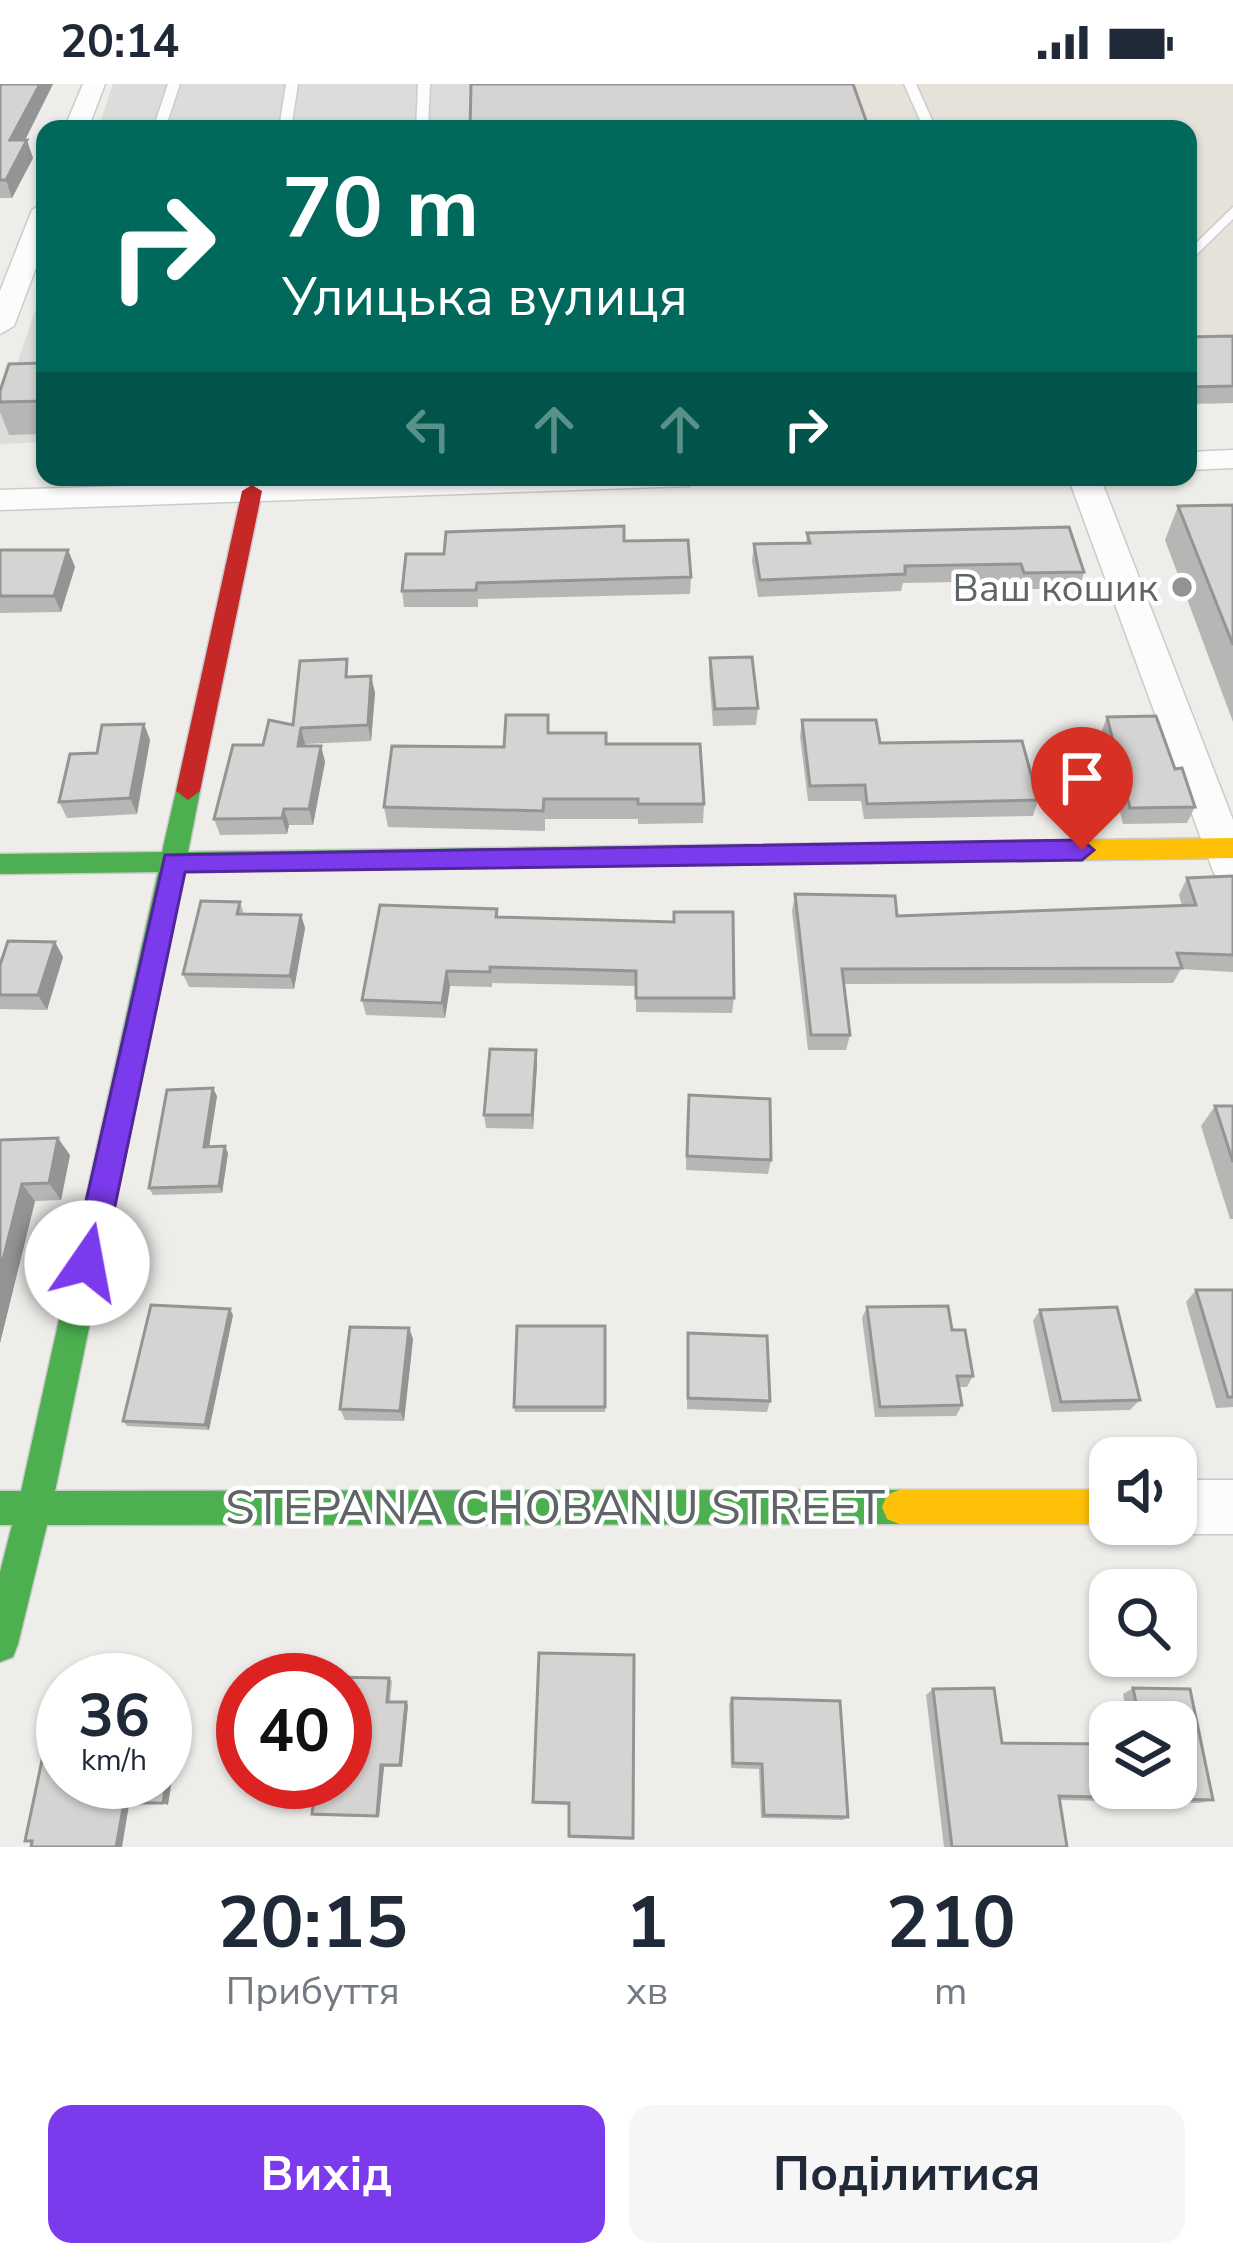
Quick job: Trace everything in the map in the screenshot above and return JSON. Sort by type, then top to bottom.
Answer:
[{"type":"street","points":[[80,120],[94,84]]},
{"type":"street","points":[[0,326],[36,233]]},
{"type":"street","points":[[1197,460],[1233,459]]},
{"type":"street","points":[[0,500],[350,486]]},
{"type":"street","points":[[0,864],[1230,856],[1087,486]]},
{"type":"street","points":[[0,1644],[252,491]]},
{"type":"street","name":"STEPANA CHOBANU STREET","points":[[0,1508],[1089,1507]]},
{"type":"street","points":[[1197,1507],[1233,1507]]},
{"type":"lane","points":[[162,120],[174,84]]},
{"type":"lane","points":[[286,120],[292,84]]},
{"type":"lane","points":[[422,120],[424,84]]},
{"type":"lane","points":[[910,84],[926,120]]},
{"type":"lane","points":[[1197,249],[1233,211]]},
{"type":"shaded area","points":[[113,84],[473,84],[473,120],[101,120]]},
{"type":"shaded area","points":[[474,84],[1233,84],[1233,403],[1197,404],[1197,120],[473,120]]},
{"type":"shaded area","points":[[36,308],[36,442],[0,444],[0,413]]},
{"type":"building","points":[[0,84],[40,84],[10,140],[27,140],[6,180],[0,180]]},
{"type":"building","points":[[471,84],[853,84],[866,120],[470,120]]},
{"type":"building","points":[[1233,336],[1233,386],[1197,387],[1197,337]]},
{"type":"building","points":[[36,363],[36,401],[0,402],[9,364]]},
{"type":"building","points":[[1233,505],[1233,645],[1178,506]]},
{"type":"building","points":[[624,526],[624,541],[688,540],[691,577],[477,583],[476,590],[402,591],[406,554],[444,554],[446,532]]},
{"type":"building","points":[[1069,527],[1084,572],[1024,573],[1021,564],[905,566],[905,574],[760,580],[754,544],[810,543],[807,533]]},
{"type":"building","points":[[0,550],[68,550],[54,596],[0,596]]},
{"type":"building","points":[[752,657],[758,708],[715,709],[710,658]]},
{"type":"building","points":[[347,659],[346,677],[371,676],[368,725],[301,728],[298,746],[321,746],[309,809],[284,809],[282,818],[214,819],[233,745],[263,745],[269,720],[293,725],[300,661]]},
{"type":"building","points":[[506,715],[548,715],[548,733],[606,733],[606,744],[700,744],[704,804],[544,799],[543,811],[384,807],[392,746],[504,747]]},
{"type":"building","points":[[1156,716],[1195,807],[1130,808],[1107,717]]},
{"type":"building","points":[[802,720],[876,720],[880,743],[1022,741],[1038,800],[867,804],[865,785],[810,786]]},
{"type":"building","points":[[144,724],[130,798],[59,802],[70,754],[97,753],[102,725]]},
{"type":"building","points":[[1233,876],[1233,955],[1177,953],[1182,968],[842,969],[850,1035],[811,1035],[795,894],[895,896],[897,916],[1196,905],[1187,878]]},
{"type":"building","points":[[201,901],[240,902],[237,914],[301,915],[290,976],[183,974]]},
{"type":"building","points":[[380,905],[497,909],[496,917],[674,922],[674,912],[733,912],[734,998],[636,998],[636,971],[490,967],[490,972],[447,971],[442,1003],[362,1000]]},
{"type":"building","points":[[8,941],[55,942],[38,995],[0,995],[0,965]]},
{"type":"building","points":[[490,1049],[536,1050],[532,1115],[484,1115]]},
{"type":"building","points":[[213,1088],[204,1147],[225,1146],[219,1186],[149,1188],[167,1090]]},
{"type":"building","points":[[689,1095],[770,1099],[771,1160],[687,1156]]},
{"type":"building","points":[[1215,1106],[1233,1106],[1233,1162]]},
{"type":"building","points":[[58,1138],[49,1183],[22,1184],[0,1271],[0,1140]]},
{"type":"building","points":[[1196,1290],[1233,1290],[1233,1397],[1228,1397]]},
{"type":"building","points":[[151,1305],[230,1309],[205,1425],[123,1421]]},
{"type":"building","points":[[948,1306],[952,1330],[965,1330],[973,1376],[957,1376],[962,1405],[880,1407],[867,1307]]},
{"type":"building","points":[[1117,1307],[1140,1400],[1061,1402],[1040,1310]]},
{"type":"building","points":[[517,1326],[605,1326],[605,1407],[514,1407]]},
{"type":"building","points":[[350,1327],[409,1328],[400,1411],[340,1409]]},
{"type":"building","points":[[688,1333],[767,1336],[770,1401],[688,1398]]},
{"type":"building","points":[[539,1653],[634,1655],[633,1838],[569,1836],[569,1803],[533,1802]]},
{"type":"building","points":[[372,1678],[389,1678],[387,1702],[406,1702],[400,1765],[381,1765],[377,1816],[312,1814],[313,1809],[372,1809]]},
{"type":"building","points":[[994,1688],[1002,1743],[1089,1744],[1089,1797],[1059,1796],[1067,1847],[952,1847],[933,1689]]},
{"type":"building","points":[[1133,1688],[1190,1689],[1192,1701],[1136,1701]]},
{"type":"building","points":[[732,1698],[840,1701],[848,1817],[764,1815],[762,1764],[733,1763]]},
{"type":"building","points":[[1197,1723],[1213,1800],[1197,1800]]},
{"type":"building","points":[[36,1789],[36,1809],[123,1809],[116,1847],[31,1847],[32,1841],[25,1841]]},
{"type":"traffic: fast","points":[[0,1644],[39,1487],[188,791]]},
{"type":"traffic: fast","points":[[0,864],[870,853]]},
{"type":"traffic: fast","points":[[0,1508],[899,1507]]},
{"type":"traffic: slow","points":[[870,853],[1233,848]]},
{"type":"traffic: slow","points":[[899,1507],[1089,1507]]},
{"type":"traffic: jam","points":[[188,791],[252,491]]},
{"type":"place","name":"Ваш кошик","points":[[1182,587]]},
{"type":"route","points":[[87,1263],[174,862],[1082,850]]}]
